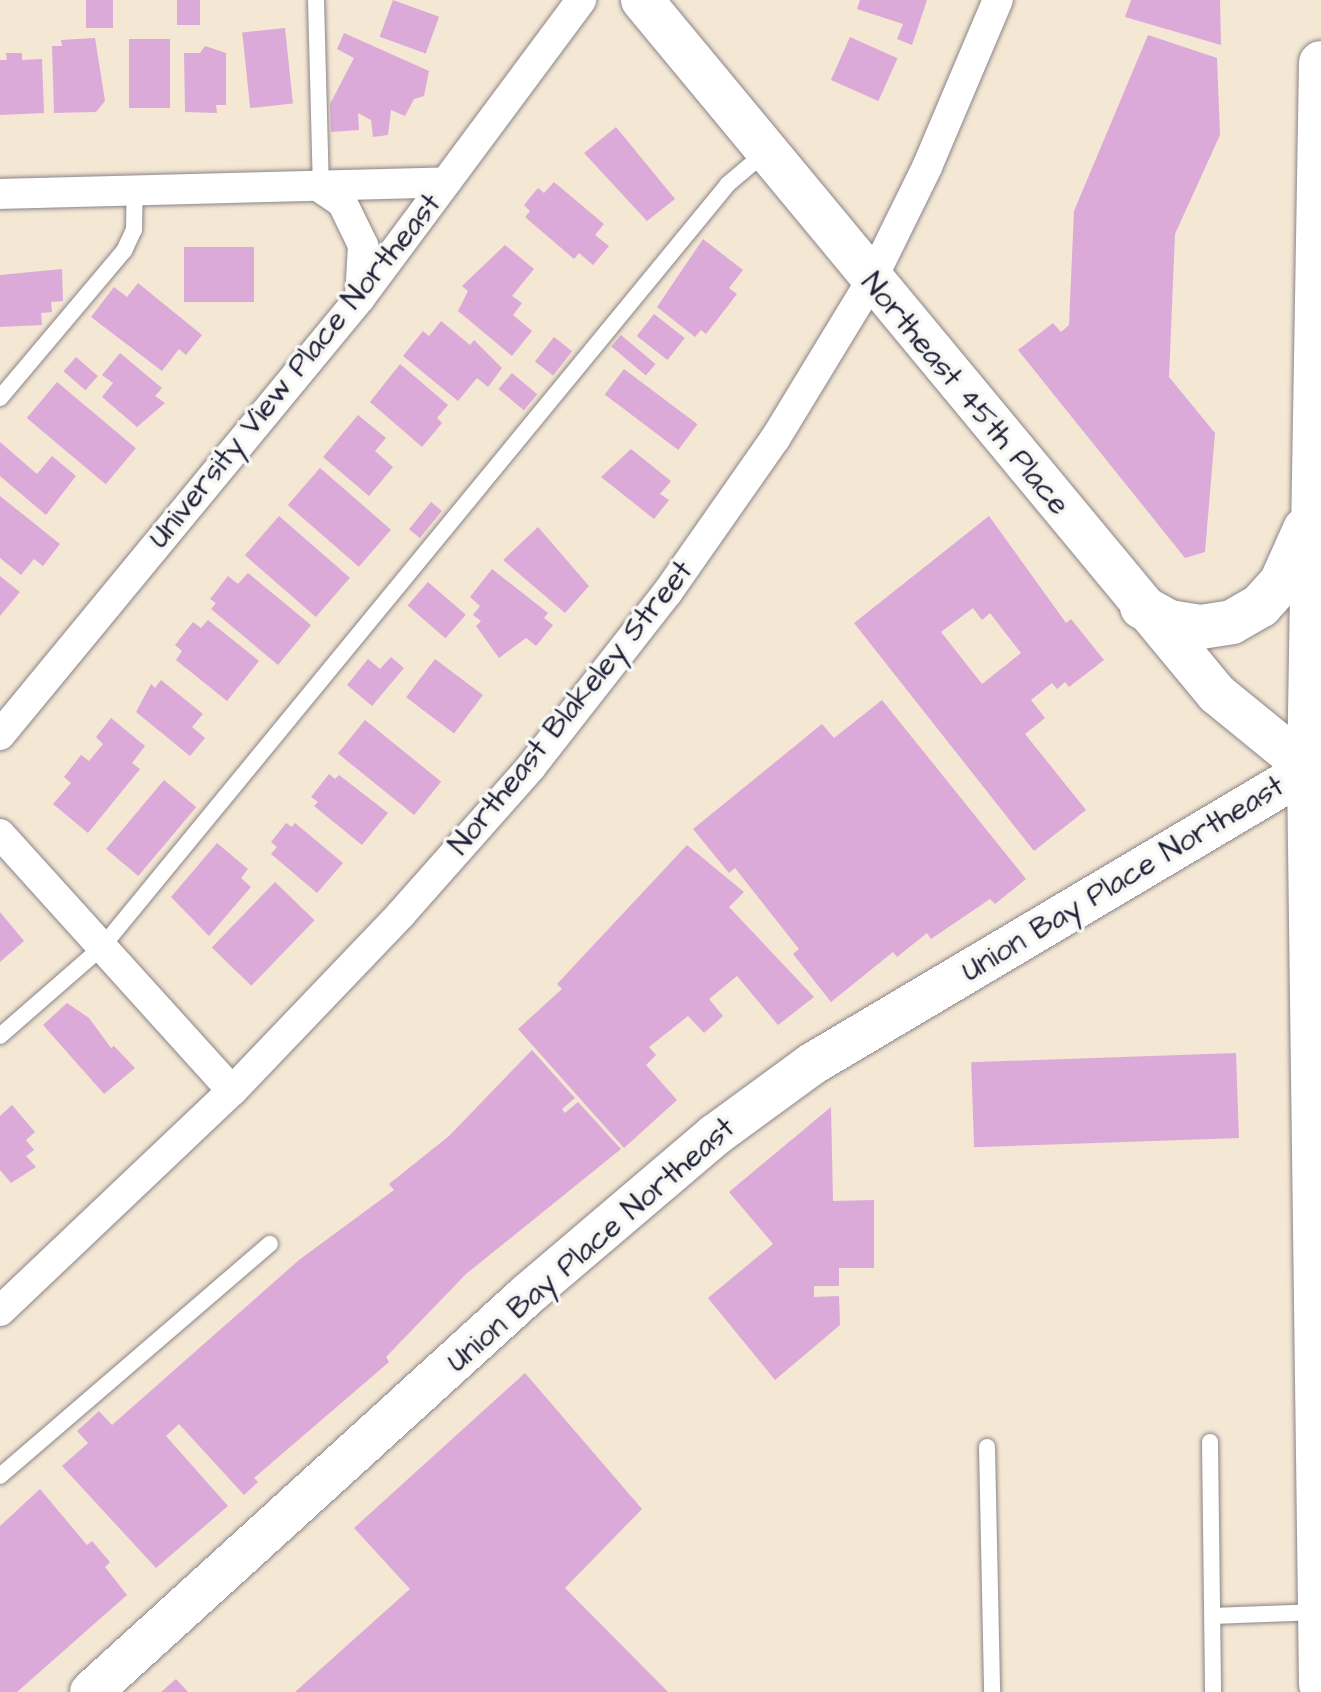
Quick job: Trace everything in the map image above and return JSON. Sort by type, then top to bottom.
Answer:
[{"type":"main road","name":"Northeast 45th Place","points":[[642,0],[871,281],[1217,694],[1315,766]]},
{"type":"main road","points":[[1321,63],[1313,508],[1321,1684]]},
{"type":"main road","points":[[1142,607],[1169,622],[1201,627],[1225,624],[1260,606],[1281,583],[1313,508]]},
{"type":"main road","name":"Union Bay Place Northeast","points":[[91,1692],[593,1237],[715,1135],[812,1064],[1315,766]]},
{"type":"street","name":"University View Place Northeast","points":[[0,735],[360,298],[581,0]]},
{"type":"street","name":"Northeast Blakeley Street","points":[[0,1311],[232,1091],[411,903],[601,679],[766,452],[871,281],[957,101],[998,0]]},
{"type":"street","points":[[0,194],[321,188],[446,182]]},
{"type":"street","points":[[321,188],[342,202],[363,245],[360,298]]},
{"type":"street","points":[[0,834],[232,1091]]},
{"type":"lane","points":[[316,0],[321,188]]},
{"type":"lane","points":[[0,1036],[102,947],[718,196],[767,151]]},
{"type":"lane","points":[[0,398],[124,251],[134,230],[135,191]]},
{"type":"lane","points":[[0,1476],[270,1244]]},
{"type":"lane","points":[[1210,1442],[1213,1692]]},
{"type":"lane","points":[[987,1447],[992,1692]]},
{"type":"lane","points":[[1213,1616],[1320,1612]]},
{"type":"building","points":[[86,0],[113,0],[113,28],[86,28]]},
{"type":"building","points":[[177,0],[200,0],[200,25],[177,25]]},
{"type":"building","points":[[393,0],[439,17],[426,53],[380,37]]},
{"type":"building","points":[[860,0],[927,0],[912,45],[897,39],[903,24],[857,9]]},
{"type":"building","points":[[1131,0],[1220,0],[1221,45],[1125,17]]},
{"type":"building","points":[[285,28],[293,104],[250,108],[242,32]]},
{"type":"building","points":[[344,33],[429,71],[424,96],[414,99],[405,116],[391,110],[388,135],[373,137],[371,120],[358,113],[359,130],[331,132],[330,104],[354,58],[337,49]]},
{"type":"building","points":[[1148,35],[1217,58],[1220,135],[1175,234],[1169,377],[1215,433],[1205,552],[1185,558],[1018,350],[1053,323],[1061,332],[1069,325],[1074,211]]},
{"type":"building","points":[[850,37],[898,58],[878,101],[831,80]]},
{"type":"building","points":[[95,38],[105,101],[96,112],[54,113],[52,46],[62,46],[61,40]]},
{"type":"building","points":[[129,39],[170,39],[170,108],[129,108]]},
{"type":"building","points":[[205,46],[226,53],[226,105],[216,105],[217,113],[185,112],[184,53],[200,53]]},
{"type":"building","points":[[6,53],[22,53],[22,60],[42,59],[44,113],[0,115],[0,60],[7,60]]},
{"type":"building","points":[[616,127],[675,199],[647,221],[584,153]]},
{"type":"building","points":[[554,182],[604,224],[595,235],[609,246],[593,265],[579,253],[574,259],[525,217],[530,211],[524,205],[538,188],[544,193]]},
{"type":"building","points":[[703,239],[743,270],[729,288],[737,294],[706,334],[701,330],[695,337],[657,307]]},
{"type":"building","points":[[505,245],[534,269],[512,296],[522,303],[513,315],[532,331],[512,356],[458,311],[468,291],[462,286]]},
{"type":"building","points":[[184,247],[254,247],[254,302],[184,302]]},
{"type":"building","points":[[62,269],[63,301],[51,302],[52,312],[41,313],[42,325],[0,327],[0,275]]},
{"type":"building","points":[[138,283],[202,335],[186,355],[179,349],[162,371],[91,317],[114,287],[127,297]]},
{"type":"building","points":[[654,314],[685,338],[667,360],[637,336]]},
{"type":"building","points":[[441,321],[470,345],[474,340],[502,368],[488,387],[477,378],[458,401],[403,356],[423,331],[429,336]]},
{"type":"building","points":[[621,335],[655,364],[646,375],[611,346]]},
{"type":"building","points":[[554,337],[572,351],[553,376],[535,361]]},
{"type":"building","points":[[120,353],[162,388],[155,396],[165,403],[137,427],[102,397],[113,383],[102,375]]},
{"type":"building","points":[[76,357],[98,376],[85,390],[64,371]]},
{"type":"building","points":[[400,364],[448,405],[437,418],[442,423],[422,447],[370,402]]},
{"type":"building","points":[[624,369],[697,424],[678,450],[605,395]]},
{"type":"building","points":[[512,373],[537,394],[524,410],[499,389]]},
{"type":"building","points":[[57,382],[136,448],[106,484],[27,418]]},
{"type":"building","points":[[358,415],[386,438],[375,451],[393,467],[369,496],[323,457]]},
{"type":"building","points":[[0,442],[37,474],[52,456],[76,476],[46,515],[0,476]]},
{"type":"building","points":[[631,449],[671,481],[660,494],[669,500],[654,519],[601,477]]},
{"type":"building","points":[[320,468],[391,530],[359,567],[288,505]]},
{"type":"building","points":[[0,496],[60,544],[43,566],[34,559],[21,575],[0,558]]},
{"type":"building","points":[[431,502],[442,511],[420,538],[409,529]]},
{"type":"building","points":[[279,516],[350,578],[316,617],[245,555]]},
{"type":"building","points":[[989,516],[1066,623],[1071,619],[1104,660],[1069,687],[1065,682],[1057,689],[1052,683],[1031,700],[1045,718],[1025,734],[1086,810],[1034,851],[854,623]],"holes":[[[973,608],[982,620],[990,613],[1021,653],[982,684],[941,632]]]},
{"type":"building","points":[[538,527],[589,586],[565,613],[503,560]]},
{"type":"building","points":[[492,569],[548,613],[544,618],[553,625],[536,646],[526,638],[499,658],[476,626],[481,621],[473,615],[480,606],[470,597]]},
{"type":"building","points":[[248,573],[311,625],[278,665],[211,609],[216,603],[210,599],[228,576],[238,584]]},
{"type":"building","points":[[0,576],[20,592],[0,616]]},
{"type":"building","points":[[428,582],[466,615],[445,638],[408,605]]},
{"type":"building","points":[[208,620],[259,661],[227,701],[176,660],[182,651],[175,645],[193,622],[201,628]]},
{"type":"building","points":[[391,657],[404,668],[372,706],[347,685],[368,659],[380,669]]},
{"type":"building","points":[[435,659],[483,695],[454,733],[406,697]]},
{"type":"building","points":[[161,680],[203,714],[192,727],[205,738],[190,756],[136,712],[151,684],[155,688]]},
{"type":"building","points":[[882,700],[1026,879],[995,904],[990,899],[931,939],[927,933],[897,957],[893,952],[831,1002],[793,954],[799,949],[735,868],[729,873],[693,829],[822,724],[834,738]]},
{"type":"building","points":[[111,718],[145,746],[132,763],[140,769],[88,833],[53,804],[71,783],[64,777],[81,755],[89,761],[103,744],[96,737]]},
{"type":"building","points":[[365,720],[441,782],[414,815],[338,753]]},
{"type":"building","points":[[329,774],[335,779],[339,775],[388,813],[362,845],[314,806],[318,802],[311,797]]},
{"type":"building","points":[[164,780],[196,807],[138,876],[106,849]]},
{"type":"building","points":[[286,823],[292,827],[295,823],[343,863],[317,893],[271,854],[277,847],[271,842]]},
{"type":"building","points":[[217,843],[248,869],[241,878],[251,887],[209,936],[171,897]]},
{"type":"building","points":[[687,845],[744,892],[729,907],[814,997],[778,1025],[737,976],[709,999],[723,1016],[704,1033],[688,1016],[649,1047],[656,1055],[646,1065],[677,1100],[624,1148],[518,1029],[562,989],[557,984]]},
{"type":"building","points":[[275,882],[315,920],[251,986],[212,947]]},
{"type":"building","points":[[0,912],[24,941],[0,962]]},
{"type":"building","points":[[67,1003],[89,1018],[111,1048],[114,1046],[135,1068],[104,1094],[43,1025]]},
{"type":"building","points":[[532,1050],[575,1098],[562,1109],[565,1113],[578,1102],[621,1149],[466,1274],[386,1357],[389,1362],[254,1478],[258,1482],[244,1495],[179,1424],[166,1436],[228,1506],[156,1568],[62,1466],[88,1443],[77,1431],[99,1411],[112,1425],[299,1260],[394,1190],[389,1184],[449,1136]]},
{"type":"building","points":[[1236,1053],[1239,1138],[974,1147],[971,1062]]},
{"type":"building","points":[[12,1105],[35,1132],[26,1140],[34,1150],[26,1156],[36,1167],[11,1183],[0,1170],[0,1116]]},
{"type":"building","points":[[831,1107],[833,1201],[874,1200],[874,1268],[839,1268],[839,1286],[814,1286],[814,1297],[839,1296],[840,1325],[775,1380],[708,1298],[773,1244],[729,1192]]},
{"type":"building","points":[[525,1373],[642,1509],[565,1588],[668,1692],[295,1692],[410,1589],[354,1528]]},
{"type":"building","points":[[40,1489],[87,1545],[92,1541],[110,1562],[105,1567],[127,1595],[17,1692],[0,1692],[0,1526]]},
{"type":"building","points":[[176,1679],[188,1692],[161,1692]]}]
